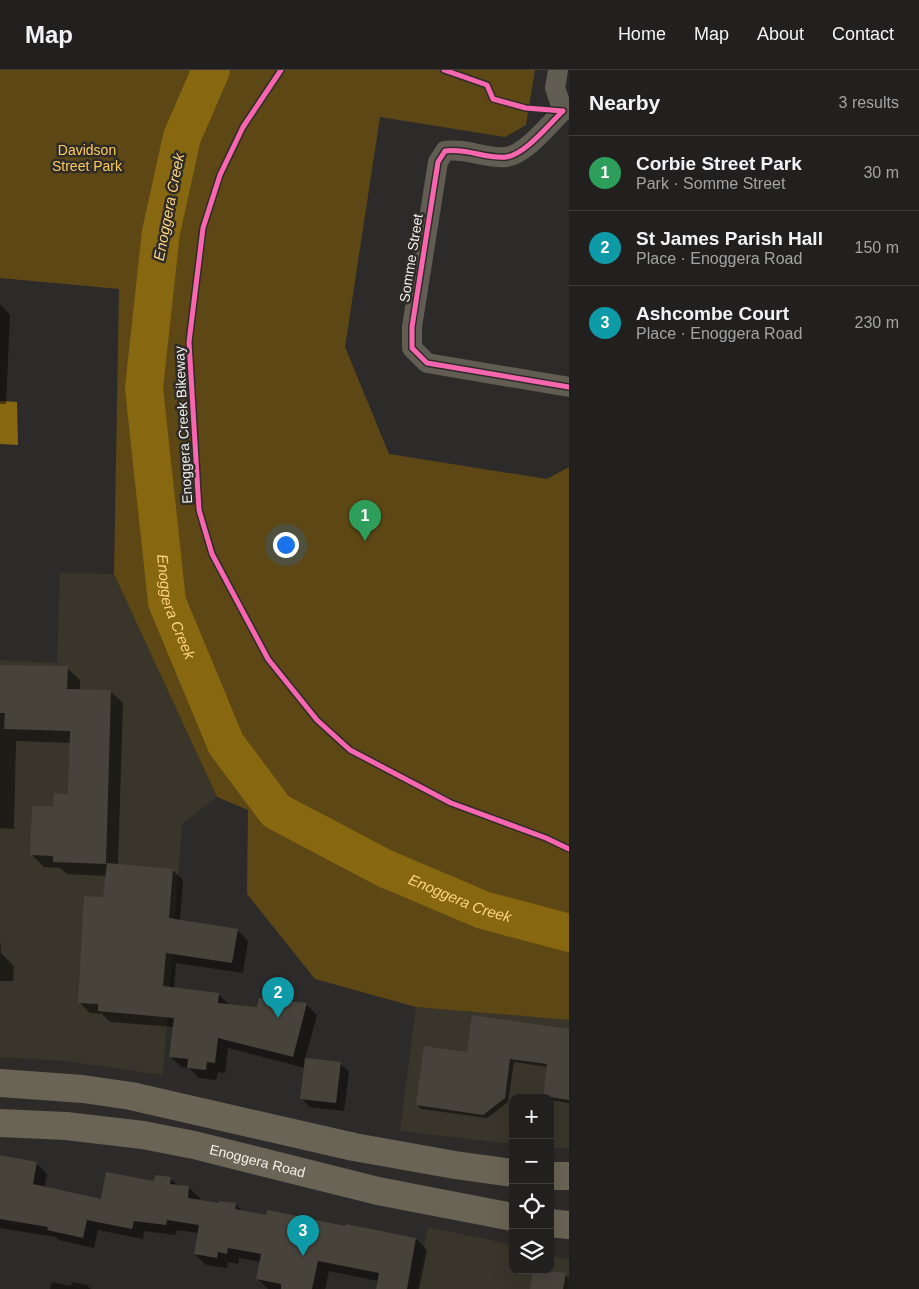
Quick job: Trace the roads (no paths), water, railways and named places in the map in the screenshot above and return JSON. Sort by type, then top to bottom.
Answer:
[{"type":"main road","points":[[0,1083],[83,1089],[131,1096],[337,1144],[446,1164],[509,1172]]},
{"type":"main road","name":"Enoggera Road","points":[[0,1123],[66,1126],[143,1135],[194,1145],[378,1191],[509,1216]]},
{"type":"main road","points":[[554,1176],[569,1176]]},
{"type":"main road","points":[[554,1224],[569,1226]]},
{"type":"street","points":[[558,70],[555,88],[566,112]]},
{"type":"street","name":"Somme Street","points":[[566,112],[521,152],[506,157],[458,149],[445,151],[438,162],[412,327],[412,348],[427,363],[569,387]]},
{"type":"waterway","name":"Enoggera Creek","points":[[211,70],[182,137],[161,232],[144,388],[167,602],[226,744],[276,811],[384,868],[483,910],[569,933]]},
{"type":"place","name":"Corbie Street Park","points":[[365,541]]},
{"type":"place","name":"St James Parish Hall","points":[[278,1018]]},
{"type":"place","name":"Ashcombe Court","points":[[303,1256]]},
{"type":"park label","name":"Davidson Street Park","points":[[87,158]]}]
